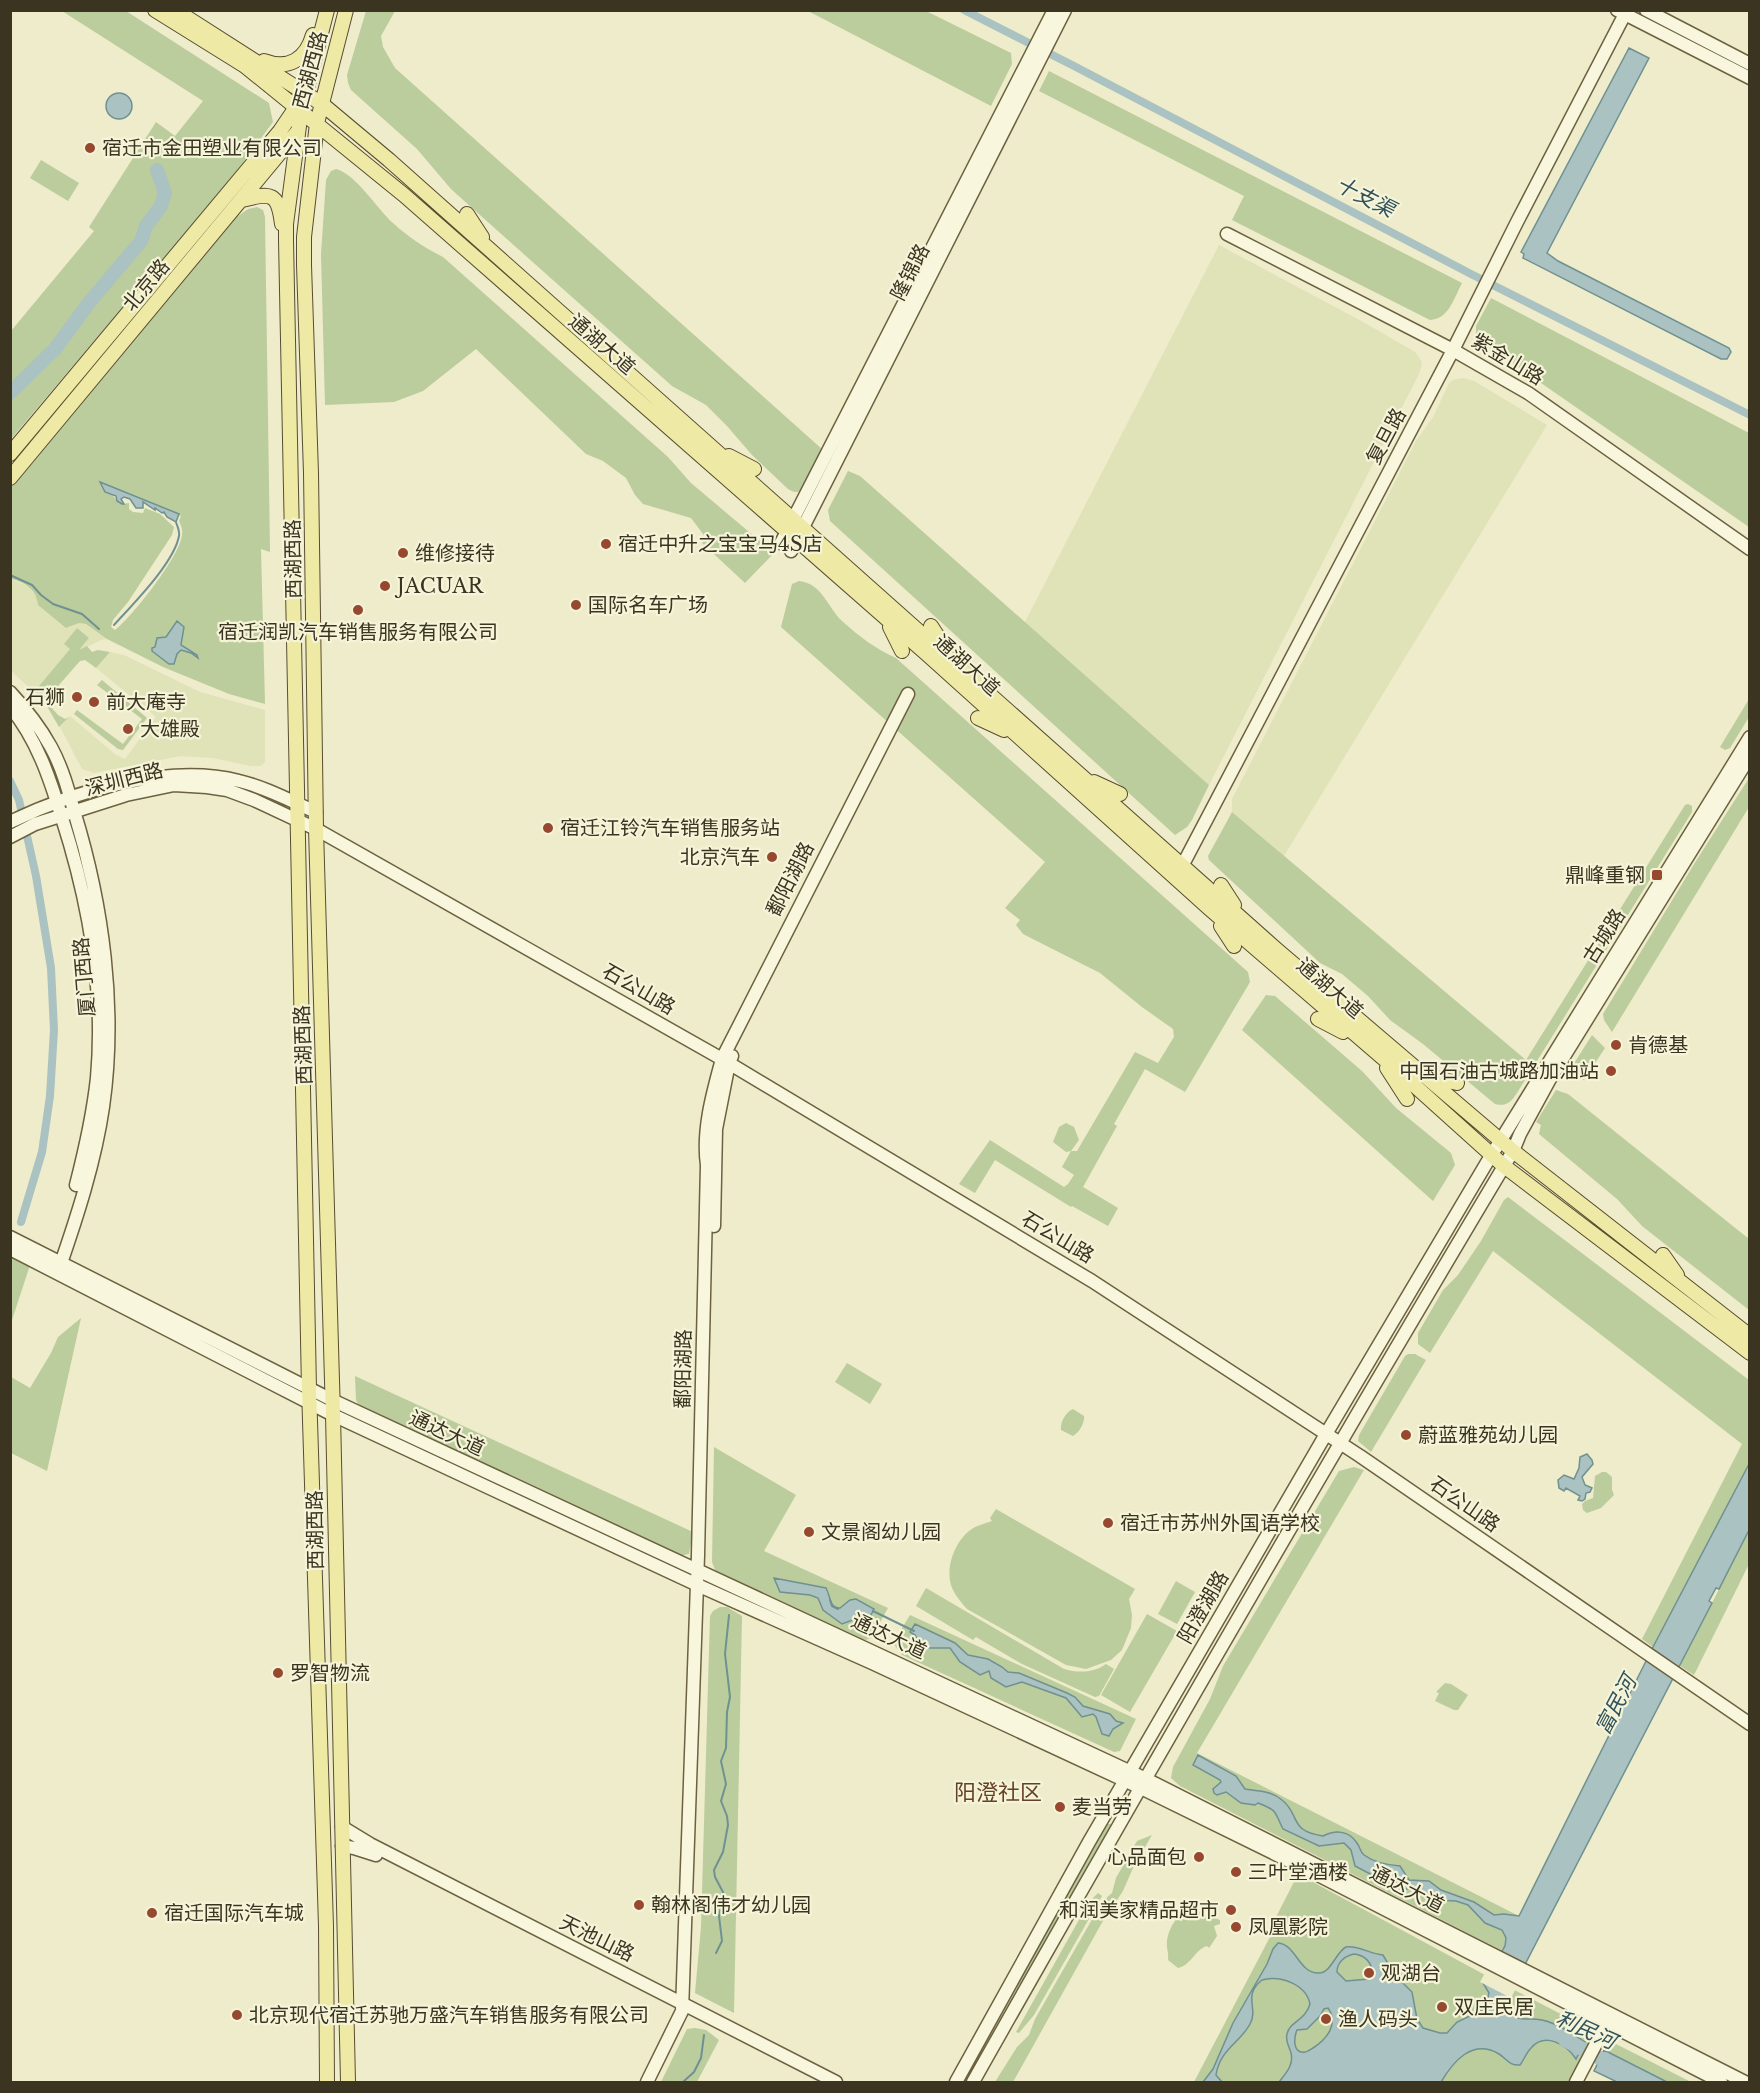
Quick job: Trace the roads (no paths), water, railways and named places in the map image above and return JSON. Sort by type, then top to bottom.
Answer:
[{"type":"main road","name":"通湖大道","points":[[155,10],[245,66],[404,195],[887,619],[1176,879],[1405,1077],[1491,1155],[1749,1353]]},
{"type":"main road","name":"通湖大道","points":[[175,10],[322,104],[389,160],[710,446],[792,536],[957,666],[1241,918],[1501,1141],[1749,1336]]},
{"type":"main road","points":[[248,56],[276,66],[282,66],[298,59],[311,42],[321,10]]},
{"type":"main road","name":"西湖西路","points":[[327,10],[306,93],[299,109],[299,129],[286,224],[309,1404],[326,1926],[327,2082]]},
{"type":"main road","name":"西湖西路","points":[[346,10],[316,123],[304,237],[304,265],[311,473],[316,829],[333,1415],[348,2082]]},
{"type":"main road","name":"北京路","points":[[10,454],[299,109]]},
{"type":"main road","points":[[299,129],[316,123]]},
{"type":"main road","name":"北京路","points":[[10,478],[299,129]]},
{"type":"main road","points":[[242,200],[258,196],[276,200],[279,203],[286,248]]},
{"type":"main road","points":[[467,214],[493,254]]},
{"type":"main road","points":[[492,273],[507,300]]},
{"type":"main road","points":[[710,446],[754,469]]},
{"type":"main road","points":[[887,619],[902,651]]},
{"type":"main road","points":[[931,626],[957,666]]},
{"type":"main road","points":[[978,718],[1016,736]]},
{"type":"main road","points":[[1081,776],[1119,794]]},
{"type":"main road","points":[[1221,885],[1241,918]]},
{"type":"main road","points":[[1210,909],[1234,946]]},
{"type":"main road","points":[[1318,1019],[1365,1044]]},
{"type":"main road","points":[[1379,1056],[1407,1099]]},
{"type":"main road","points":[[1423,1075],[1457,1083]]},
{"type":"main road","points":[[1560,1224],[1595,1237]]},
{"type":"main road","points":[[1663,1255],[1685,1287]]},
{"type":"street","points":[[1646,10],[1749,64]]},
{"type":"street","name":"隆锦路","points":[[792,536],[1060,12]]},
{"type":"street","points":[[1623,12],[1749,78]]},
{"type":"street","name":"复旦路","points":[[1176,879],[1454,350],[1623,12]]},
{"type":"street","name":"紫金山路","points":[[1227,234],[1454,350],[1528,393],[1749,549]]},
{"type":"street","name":"厦门西路","points":[[10,692],[28,712],[52,747],[62,768],[85,844],[96,898],[105,968],[109,1047],[103,1107],[97,1137],[56,1266]]},
{"type":"street","name":"鄱阳湖路","points":[[653,2082],[685,2009],[701,1580],[707,1165],[705,1145],[714,1090],[725,1061],[910,695]]},
{"type":"street","name":"厦门西路","points":[[10,707],[23,722],[42,762],[57,803],[86,908],[96,966],[99,1048],[88,1136],[56,1266]]},
{"type":"street","name":"古城路","points":[[1491,1155],[1749,737]]},
{"type":"street","name":"古城路","points":[[1504,1166],[1550,1079],[1749,756]]},
{"type":"street","name":"深圳西路","points":[[10,822],[33,811],[105,788],[144,779],[195,775],[240,781],[316,812]]},
{"type":"street","name":"深圳西路","points":[[11,837],[35,824],[126,795],[174,785],[227,790],[316,829]]},
{"type":"street","name":"石公山路","points":[[316,829],[725,1061],[1092,1281],[1340,1443],[1749,1724]]},
{"type":"street","name":"阳澄湖路","points":[[956,2082],[1127,1775],[1491,1155]]},
{"type":"street","name":"阳澄湖路","points":[[973,2082],[1340,1443],[1504,1166]]},
{"type":"street","name":"通达大道","points":[[10,1237],[56,1266],[309,1404],[1144,1783],[1339,1886],[1531,1980],[1607,2023],[1721,2082]]},
{"type":"street","name":"通达大道","points":[[10,1249],[56,1266],[701,1580]]},
{"type":"street","name":"天池山路","points":[[342,1827],[370,1844],[822,2082]]},
{"type":"street","name":"天池山路","points":[[342,1846],[367,1851],[836,2082]]},
{"type":"street","name":"鄱阳湖路","points":[[647,2082],[685,2009]]},
{"type":"street","points":[[1579,2078],[1607,2023]]},
{"type":"street","name":"通达大道","points":[[1607,2023],[1745,2082]]},
{"type":"water","points":[[1629,48],[1649,58],[1547,253],[1558,261],[1729,348],[1731,352],[1727,359],[1721,359],[1523,258],[1524,254],[1521,252]]},
{"type":"water","points":[[119,93],[128,97],[132,106],[128,115],[119,119],[110,115],[106,106],[110,97]]},
{"type":"water","points":[[100,482],[179,514],[176,522],[167,517],[164,512],[155,508],[155,510],[143,502],[143,508],[136,508],[130,499],[124,497],[121,499],[124,504],[122,504],[117,501],[116,496],[105,492]]},
{"type":"water","points":[[177,621],[184,627],[181,645],[198,658],[181,650],[174,664],[169,664],[152,651],[152,648],[155,647],[157,638],[166,637]]},
{"type":"water","points":[[1587,1454],[1593,1464],[1582,1477],[1585,1485],[1592,1488],[1582,1501],[1578,1500],[1580,1496],[1566,1488],[1564,1491],[1559,1488],[1558,1480],[1564,1475],[1574,1479],[1579,1468],[1580,1457]]},
{"type":"water","points":[[1749,1464],[1749,1530],[1719,1589],[1716,1588],[1709,1601],[1712,1603],[1505,2003],[1506,2009],[1516,2017],[1553,2023],[1585,2042],[1576,2059],[1567,2049],[1549,2040],[1537,2043],[1531,2048],[1520,2065],[1511,2063],[1489,2050],[1480,2049],[1464,2054],[1441,2082],[1279,2082],[1289,2069],[1291,2061],[1287,2034],[1291,2026],[1305,2014],[1310,2004],[1308,1997],[1298,1986],[1284,1980],[1269,1979],[1262,1980],[1253,1991],[1253,2013],[1250,2024],[1226,2052],[1218,2066],[1216,2075],[1222,2082],[1203,2082],[1213,2069],[1233,2023],[1278,1943],[1289,1948],[1307,1969],[1319,1973],[1327,1970],[1346,1947],[1355,1947],[1383,1955],[1394,1974],[1412,1992],[1417,2019],[1423,2028],[1447,2033],[1457,2022],[1483,2010],[1486,2006],[1489,1993],[1483,1983],[1505,1946],[1506,1938],[1502,1930],[1485,1923],[1468,1905],[1456,1901],[1436,1900],[1422,1891],[1401,1888],[1391,1876],[1372,1875],[1355,1866],[1351,1850],[1344,1843],[1319,1846],[1283,1829],[1270,1808],[1258,1803],[1255,1805],[1241,1803],[1226,1792],[1217,1795],[1213,1789],[1221,1782],[1193,1765],[1198,1755],[1236,1776],[1245,1789],[1278,1797],[1292,1811],[1296,1822],[1304,1830],[1323,1836],[1337,1832],[1346,1833],[1354,1839],[1364,1855],[1381,1863],[1400,1866],[1409,1880],[1429,1881],[1441,1890],[1474,1902],[1494,1915],[1519,1916],[1653,1647]],"holes":[[[1354,1954],[1365,1958],[1370,1963],[1372,1975],[1369,1979],[1346,1981],[1337,1972],[1342,1960]],[[1328,2008],[1332,2025],[1327,2036],[1308,2051],[1301,2052],[1296,2048],[1297,2030],[1307,2029],[1324,2009]]]},
{"type":"water","points":[[774,1578],[826,1588],[836,1608],[856,1599],[874,1609],[870,1617],[866,1615],[842,1624],[823,1610],[818,1598],[780,1592]]},
{"type":"water","points":[[915,1624],[955,1643],[968,1655],[988,1659],[1008,1672],[1019,1673],[1067,1693],[1075,1697],[1083,1706],[1110,1714],[1116,1721],[1123,1723],[1113,1729],[1109,1736],[1102,1734],[1093,1714],[1082,1717],[1066,1698],[1022,1682],[1006,1687],[991,1678],[989,1671],[980,1675],[960,1662],[950,1648],[922,1648],[915,1635],[910,1632]]},
{"type":"water","points":[[1604,2050],[1667,2082],[1617,2082],[1594,2071]]},
{"type":"waterway","name":"十支渠","points":[[964,10],[1471,274],[1750,415]]},
{"type":"waterway","points":[[10,393],[55,349],[88,304],[141,241],[146,226],[161,206],[165,193],[157,170]]},
{"type":"waterway","points":[[114,625],[152,583],[176,547],[179,536],[176,522]]},
{"type":"waterway","points":[[10,575],[32,585],[53,604],[82,614],[99,629]]},
{"type":"waterway","points":[[10,781],[19,800],[36,876],[51,968],[54,1030],[50,1096],[42,1152],[21,1222]]},
{"type":"waterway","points":[[830,1600],[832,1606],[838,1609]]},
{"type":"waterway","points":[[873,1611],[914,1631]]},
{"type":"waterway","points":[[716,1953],[722,1941],[719,1916],[724,1894],[714,1870],[723,1852],[728,1825],[721,1801],[726,1784],[721,1761],[726,1748],[727,1712],[730,1697],[725,1654],[729,1615]]},
{"type":"waterway","points":[[683,2082],[694,2072],[701,2058],[704,2035]]},
{"type":"waterway","name":"利民河","points":[[1565,2040],[1646,2082]]},
{"type":"place","name":"宿迁市金田塑业有限公司","points":[[90,148]]},
{"type":"place","name":"宿迁中升之宝宝马4S店","points":[[606,544]]},
{"type":"place","name":"维修接待","points":[[403,553]]},
{"type":"place","name":"JACUAR","points":[[385,586]]},
{"type":"place","name":"国际名车广场","points":[[576,605]]},
{"type":"place","name":"宿迁润凯汽车销售服务有限公司","points":[[358,610]]},
{"type":"place","name":"石狮","points":[[77,697]]},
{"type":"place","name":"前大庵寺","points":[[94,702]]},
{"type":"place","name":"大雄殿","points":[[128,729]]},
{"type":"place","name":"宿迁江铃汽车销售服务站","points":[[548,828]]},
{"type":"place","name":"北京汽车","points":[[772,857]]},
{"type":"place","name":"鼎峰重钢","points":[[1657,875]]},
{"type":"place","name":"肯德基","points":[[1616,1045]]},
{"type":"place","name":"中国石油古城路加油站","points":[[1611,1071]]},
{"type":"place","name":"蔚蓝雅苑幼儿园","points":[[1406,1435]]},
{"type":"place","name":"宿迁市苏州外国语学校","points":[[1108,1523]]},
{"type":"place","name":"文景阁幼儿园","points":[[809,1532]]},
{"type":"place","name":"罗智物流","points":[[278,1673]]},
{"type":"place","name":"麦当劳","points":[[1060,1807]]},
{"type":"place","name":"心品面包","points":[[1199,1857]]},
{"type":"place","name":"三叶堂酒楼","points":[[1236,1872]]},
{"type":"place","name":"翰林阁伟才幼儿园","points":[[639,1905]]},
{"type":"place","name":"和润美家精品超市","points":[[1231,1910]]},
{"type":"place","name":"宿迁国际汽车城","points":[[152,1913]]},
{"type":"place","name":"凤凰影院","points":[[1236,1927]]},
{"type":"place","name":"观湖台","points":[[1369,1973]]},
{"type":"place","name":"双庄民居","points":[[1442,2007]]},
{"type":"place","name":"北京现代宿迁苏驰万盛汽车销售服务有限公司","points":[[237,2015]]},
{"type":"place","name":"渔人码头","points":[[1326,2019]]},
{"type":"district","name":"阳澄社区","points":[[998,1792]]},
{"type":"water label","name":"富民河","points":[[1616,1705]]}]
